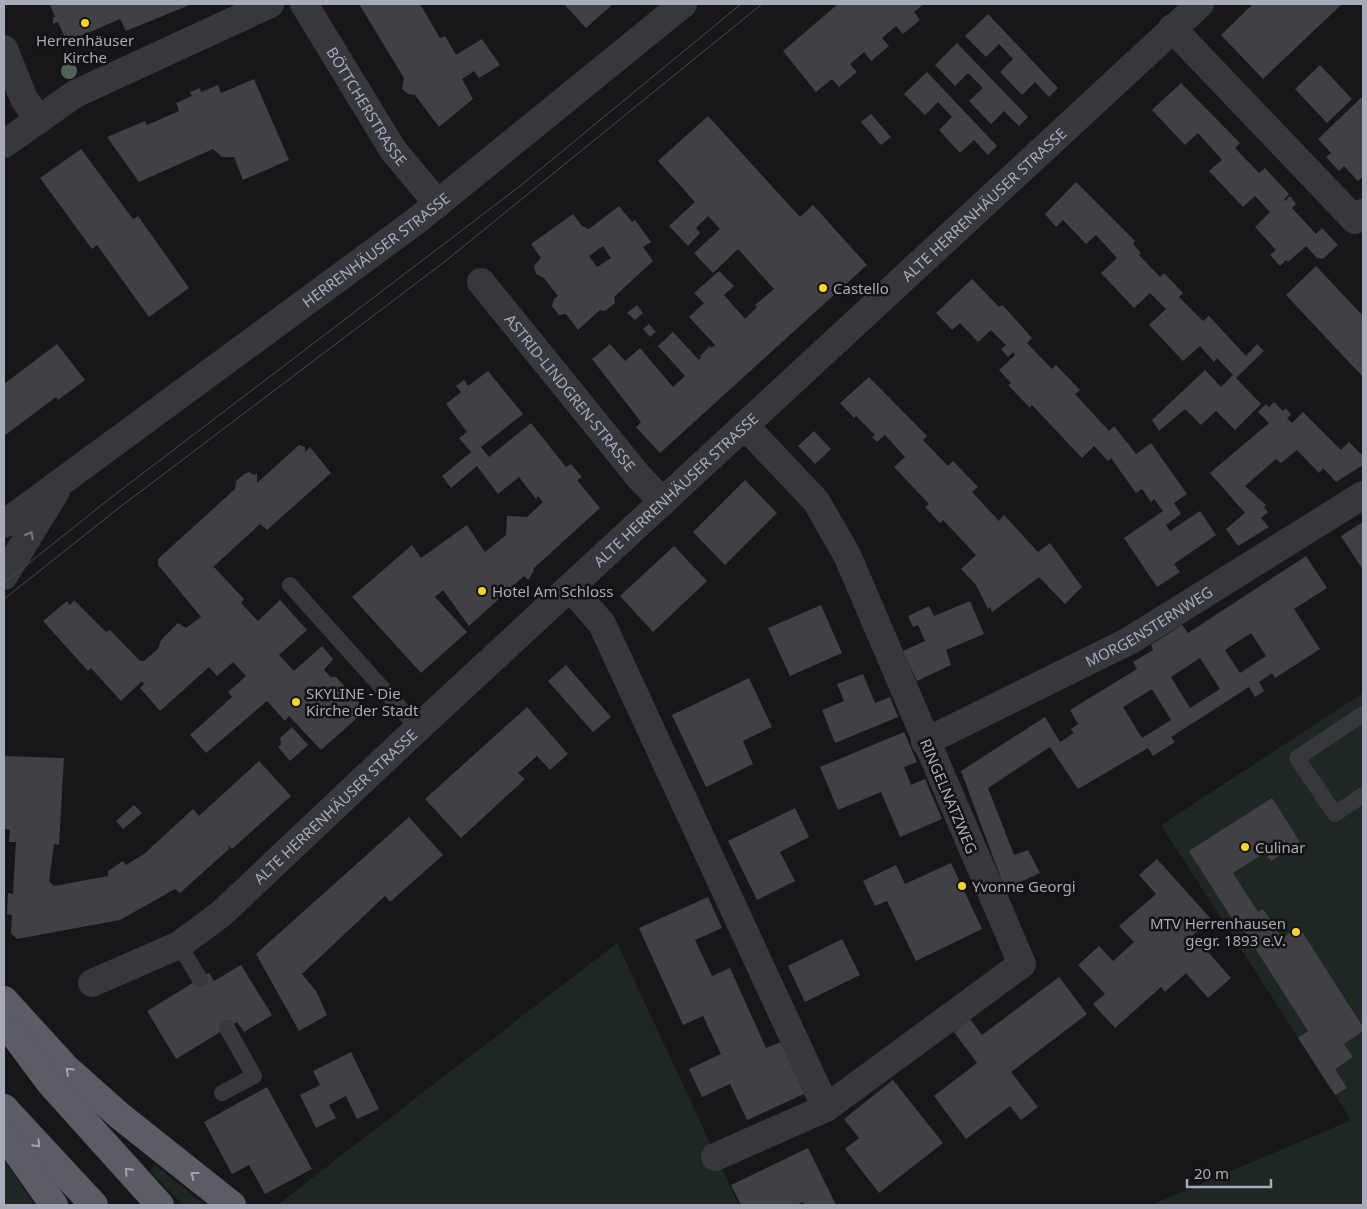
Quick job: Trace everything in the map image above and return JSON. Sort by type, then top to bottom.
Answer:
[{"type":"highway","points":[[4,1000],[66,1068],[120,1116],[232,1205]]},
{"type":"highway","points":[[4,1015],[12,1032],[50,1083],[160,1205]]},
{"type":"highway","points":[[4,1108],[94,1205]]},
{"type":"highway","points":[[4,1134],[54,1205]]},
{"type":"street","points":[[4,144],[75,94],[270,4]]},
{"type":"street","name":"BÖTTCHERSTRASSE","points":[[304,4],[393,150],[438,204]]},
{"type":"street","name":"HERRENHÄUSER STRASSE","points":[[4,524],[438,204],[683,4]]},
{"type":"street","name":"ALTE HERRENHÄUSER STRASSE","points":[[92,983],[178,944],[221,914],[418,728],[1200,4]]},
{"type":"street","points":[[1172,28],[1355,220],[1363,212]]},
{"type":"street","points":[[4,49],[24,99],[39,120]]},
{"type":"street","name":"ASTRID-LINDGREN-STRASSE","points":[[481,282],[639,477],[663,502]]},
{"type":"street","name":"RINGELNATZWEG","points":[[715,1157],[826,1108],[1022,964],[838,539],[816,501],[745,426]]},
{"type":"street","name":"HERRENHÄUSER STRASSE","points":[[4,576],[60,483]]},
{"type":"street","name":"MORGENSTERNWEG","points":[[925,742],[1129,641],[1363,494]]},
{"type":"street","points":[[571,588],[602,624],[826,1108]]},
{"type":"lane","points":[[290,585],[418,728]]},
{"type":"lane","points":[[1363,714],[1297,758],[1335,814],[1363,795]]},
{"type":"lane","points":[[178,944],[200,979]]},
{"type":"lane","points":[[222,1094],[254,1076],[227,1028]]},
{"type":"shaded area","name":"MTV Herrenhausen gegr. 1893 e.V.","points":[[1363,693],[1363,1205],[1151,1205],[1351,1120],[1161,825]]},
{"type":"shaded area","points":[[617,943],[739,1205],[277,1205]]},
{"type":"shaded area","points":[[4,1160],[35,1205],[4,1205]]},
{"type":"shaded area","points":[[155,1165],[205,1205],[183,1205],[150,1171]]},
{"type":"building","name":"Herrenhäuser Kirche","points":[[44,4],[192,4],[126,31],[120,19],[67,42],[58,22],[53,24],[53,18],[55,17],[50,5]]},
{"type":"building","points":[[359,4],[420,4],[440,38],[445,36],[456,55],[482,39],[500,65],[479,78],[474,71],[462,79],[473,99],[439,127],[415,95],[408,94],[402,89],[404,78]]},
{"type":"building","points":[[564,4],[613,4],[586,28]]},
{"type":"building","points":[[838,4],[924,4],[914,12],[920,20],[903,34],[896,26],[882,38],[889,46],[871,61],[864,52],[850,64],[857,72],[839,87],[832,79],[816,92],[783,51]]},
{"type":"building","points":[[1253,4],[1342,4],[1263,79],[1221,35]]},
{"type":"building","points":[[988,14],[1058,88],[1049,97],[1035,82],[1022,95],[1000,72],[1013,59],[999,44],[986,57],[965,36]]},
{"type":"building","points":[[957,43],[1028,117],[1019,126],[1004,111],[991,124],[969,101],[983,88],[968,73],[955,86],[935,65]]},
{"type":"building","points":[[1320,65],[1352,99],[1327,123],[1295,89]]},
{"type":"building","points":[[927,72],[997,146],[988,155],[974,140],[960,153],[939,130],[952,117],[938,102],[925,115],[904,94]]},
{"type":"building","points":[[254,79],[289,160],[243,180],[234,157],[222,157],[213,149],[139,182],[107,137],[145,121],[147,125],[179,111],[176,103],[192,96],[190,92],[200,88],[201,92],[218,85],[221,93]]},
{"type":"building","points":[[1181,83],[1240,143],[1235,148],[1259,173],[1265,168],[1289,194],[1284,200],[1290,196],[1296,204],[1292,208],[1316,234],[1322,228],[1338,245],[1323,259],[1317,258],[1306,246],[1288,262],[1286,260],[1280,266],[1270,255],[1276,250],[1255,227],[1270,212],[1255,196],[1243,207],[1209,171],[1222,160],[1198,133],[1185,145],[1152,110]]},
{"type":"building","points":[[1363,96],[1363,176],[1358,181],[1344,166],[1339,171],[1326,157],[1331,153],[1318,139]]},
{"type":"building","points":[[871,114],[891,137],[881,145],[861,122]]},
{"type":"building","points":[[708,116],[800,217],[813,205],[867,265],[660,453],[636,427],[641,422],[592,359],[610,344],[625,361],[640,348],[673,387],[685,376],[658,346],[673,332],[699,360],[700,356],[710,346],[711,348],[715,345],[689,317],[704,303],[694,293],[719,271],[734,286],[724,295],[745,319],[757,307],[755,305],[774,289],[738,249],[713,273],[694,253],[720,229],[708,216],[696,228],[700,233],[688,246],[669,226],[695,202],[658,161]]},
{"type":"building","points":[[81,149],[133,219],[138,216],[189,288],[149,317],[97,245],[92,249],[40,178]]},
{"type":"building","points":[[1076,182],[1135,241],[1133,244],[1141,253],[1139,255],[1160,277],[1164,273],[1183,293],[1179,297],[1203,321],[1209,316],[1246,356],[1257,344],[1264,351],[1236,378],[1261,404],[1235,430],[1216,411],[1201,425],[1185,409],[1159,431],[1152,420],[1205,370],[1221,387],[1233,375],[1217,358],[1214,362],[1200,346],[1183,361],[1149,325],[1166,309],[1150,293],[1134,308],[1101,273],[1117,258],[1096,235],[1086,244],[1063,220],[1056,227],[1045,214]]},
{"type":"building","points":[[619,206],[632,222],[635,220],[651,242],[643,247],[653,261],[614,297],[615,303],[605,311],[600,310],[578,330],[566,314],[559,315],[552,306],[554,299],[558,296],[544,278],[536,274],[534,266],[541,258],[531,244],[573,214],[582,226],[589,229]],"holes":[[[603,246],[611,258],[597,267],[589,256]]]},
{"type":"building","points":[[1316,266],[1363,316],[1363,377],[1286,295]]},
{"type":"building","points":[[972,279],[999,307],[1002,305],[1009,312],[1032,338],[1027,343],[1052,369],[1056,365],[1080,390],[1075,394],[1109,431],[1114,426],[1136,454],[1151,443],[1187,494],[1174,503],[1181,514],[1166,525],[1170,531],[1200,511],[1216,535],[1174,564],[1180,572],[1157,587],[1124,538],[1163,511],[1154,499],[1151,502],[1142,489],[1136,493],[1111,458],[1108,461],[1094,446],[1082,458],[1032,405],[1030,408],[1008,385],[1011,383],[999,370],[1015,355],[1013,352],[1008,357],[1001,349],[1006,345],[991,330],[978,342],[960,323],[952,330],[936,313]]},
{"type":"building","points":[[637,305],[643,313],[635,320],[627,313]]},
{"type":"building","points":[[649,324],[656,332],[650,337],[643,329]]},
{"type":"building","points":[[57,344],[85,380],[58,400],[56,397],[4,436],[4,384]]},
{"type":"building","points":[[488,371],[523,414],[481,447],[489,457],[531,423],[566,467],[571,464],[582,477],[577,480],[600,508],[533,569],[534,571],[528,580],[524,576],[469,626],[443,590],[435,597],[467,632],[421,673],[352,597],[412,545],[421,558],[467,525],[485,552],[506,535],[507,516],[527,517],[543,502],[538,496],[536,499],[519,477],[498,494],[477,466],[451,488],[442,476],[471,452],[459,438],[467,432],[446,404],[461,392],[456,386],[464,380],[468,386]]},
{"type":"building","points":[[869,377],[927,436],[923,440],[948,466],[953,461],[978,487],[972,492],[999,521],[1004,515],[1038,552],[1050,543],[1082,587],[1065,604],[1039,577],[992,612],[990,607],[988,609],[976,585],[961,569],[976,555],[943,520],[940,523],[925,507],[929,504],[894,467],[905,457],[885,435],[877,442],[872,437],[875,435],[856,416],[854,418],[840,403]]},
{"type":"building","points":[[1274,402],[1283,411],[1286,408],[1291,415],[1287,418],[1292,423],[1303,412],[1341,450],[1349,442],[1363,456],[1363,465],[1336,482],[1323,468],[1319,473],[1297,450],[1281,463],[1276,459],[1245,486],[1266,505],[1264,507],[1268,512],[1261,518],[1269,527],[1238,546],[1226,529],[1245,513],[1210,473],[1269,423],[1258,412],[1266,404],[1269,407]]},
{"type":"building","points":[[814,431],[831,449],[815,464],[798,446]]},
{"type":"building","points":[[299,445],[305,447],[305,452],[310,447],[331,473],[267,530],[260,524],[212,568],[214,567],[244,599],[241,603],[258,621],[280,600],[307,630],[279,655],[294,671],[322,646],[333,659],[324,670],[331,677],[336,677],[366,710],[321,750],[289,716],[285,721],[267,701],[206,753],[190,735],[232,697],[228,692],[246,676],[233,662],[217,676],[209,667],[160,711],[140,688],[144,684],[142,681],[121,701],[91,668],[88,671],[43,621],[67,601],[70,605],[74,600],[106,632],[110,630],[140,661],[144,661],[158,649],[161,640],[178,623],[186,628],[201,617],[158,565],[158,559],[235,489],[236,481],[244,474],[249,472],[254,475],[257,473],[257,483]]},
{"type":"building","points":[[745,480],[777,513],[725,565],[693,532]]},
{"type":"building","points":[[1363,522],[1363,570],[1341,536]]},
{"type":"building","points":[[674,546],[707,581],[653,632],[620,596]]},
{"type":"building","points":[[1306,556],[1327,588],[1294,609],[1320,649],[1275,678],[1272,673],[1259,682],[1264,691],[1255,697],[1249,687],[1171,737],[1175,742],[1153,756],[1148,748],[1078,789],[1050,747],[988,788],[1014,855],[1028,850],[1040,873],[1005,889],[961,771],[1045,717],[1060,742],[1074,733],[1071,729],[1078,724],[1070,710],[1137,669],[1133,662],[1153,650],[1151,645],[1182,625],[1188,633]],"holes":[[[1251,633],[1266,656],[1240,673],[1225,650]],[[1200,658],[1220,689],[1190,708],[1171,677]],[[1152,689],[1171,720],[1142,738],[1123,707]]]},
{"type":"building","points":[[970,601],[984,634],[946,650],[951,665],[917,681],[903,651],[925,641],[918,625],[913,627],[908,616],[929,606],[934,616]]},
{"type":"building","points":[[821,605],[842,653],[790,676],[768,628]]},
{"type":"building","points":[[566,665],[611,717],[593,732],[548,681]]},
{"type":"building","points":[[863,674],[875,703],[890,697],[898,717],[835,743],[822,710],[844,701],[837,684]]},
{"type":"building","points":[[749,678],[772,727],[743,741],[753,764],[706,787],[672,715]]},
{"type":"building","points":[[527,707],[568,754],[550,770],[537,756],[518,773],[525,779],[461,838],[425,799]]},
{"type":"building","points":[[292,727],[308,745],[290,761],[278,747],[281,744],[280,738]]},
{"type":"building","points":[[904,732],[917,762],[904,767],[911,785],[925,779],[942,819],[900,837],[881,792],[838,810],[820,767]]},
{"type":"building","points":[[4,756],[64,758],[59,845],[54,844],[49,881],[54,886],[108,876],[108,871],[123,861],[126,865],[144,854],[193,809],[199,816],[259,761],[291,796],[232,849],[228,845],[229,849],[180,893],[175,889],[120,920],[17,939],[11,933],[12,915],[7,914],[8,893],[13,894],[16,842],[9,842],[10,830],[4,829]]},
{"type":"building","points":[[1272,798],[1300,842],[1271,861],[1265,853],[1233,873],[1258,912],[1263,909],[1282,938],[1299,927],[1363,1027],[1363,1031],[1344,1044],[1353,1057],[1335,1069],[1347,1088],[1335,1095],[1298,1038],[1308,1031],[1241,926],[1238,928],[1189,851]]},
{"type":"building","points":[[134,805],[142,813],[123,829],[116,821]]},
{"type":"building","points":[[795,808],[809,837],[780,852],[795,881],[757,900],[728,841]]},
{"type":"building","points":[[409,817],[443,855],[390,902],[385,896],[302,974],[316,991],[327,1015],[299,1031],[256,954]]},
{"type":"building","points":[[1157,859],[1211,919],[1193,935],[1231,978],[1208,998],[1186,973],[1165,992],[1161,987],[1115,1028],[1093,1004],[1105,994],[1078,965],[1099,946],[1113,961],[1134,942],[1119,926],[1156,894],[1139,875]]},
{"type":"building","points":[[951,863],[982,929],[916,961],[887,901],[875,906],[863,881],[896,865],[905,884]]},
{"type":"building","points":[[708,897],[722,928],[695,940],[712,976],[730,968],[766,1048],[783,1041],[806,1093],[747,1120],[730,1084],[702,1097],[689,1069],[721,1054],[703,1016],[683,1025],[639,928]]},
{"type":"building","points":[[842,939],[860,975],[805,1002],[788,966]]},
{"type":"building","points":[[241,965],[272,1015],[244,1032],[237,1022],[176,1059],[147,1011],[209,973],[214,981]]},
{"type":"building","points":[[1059,977],[1087,1014],[1011,1072],[1038,1107],[1021,1120],[1010,1106],[966,1139],[934,1096],[977,1063],[954,1032],[970,1019],[982,1035]]},
{"type":"building","points":[[351,1052],[379,1109],[357,1119],[346,1096],[329,1105],[336,1118],[316,1128],[300,1095],[320,1085],[313,1071]]},
{"type":"building","points":[[893,1080],[943,1143],[879,1193],[845,1149],[859,1138],[844,1119]]},
{"type":"building","points":[[267,1087],[312,1169],[265,1194],[249,1165],[232,1174],[204,1122]]},
{"type":"building","points":[[808,1148],[836,1205],[804,1205],[803,1202],[797,1205],[741,1205],[731,1185]]},
{"type":"tram line","points":[[4,583],[113,496],[520,186],[741,4]]},
{"type":"tram line","points":[[4,599],[120,507],[443,263],[762,4]]},
{"type":"place","name":"Herrenhäuser Kirche","points":[[85,23]]},
{"type":"place","name":"Castello","points":[[823,288]]},
{"type":"place","name":"Hotel Am Schloss","points":[[482,591]]},
{"type":"place","name":"SKYLINE - Die Kirche der Stadt","points":[[296,702]]},
{"type":"place","name":"Culinar","points":[[1245,847]]},
{"type":"place","name":"Yvonne Georgi","points":[[962,886]]},
{"type":"place","name":"MTV Herrenhausen gegr. 1893 e.V.","points":[[1296,932]]}]
